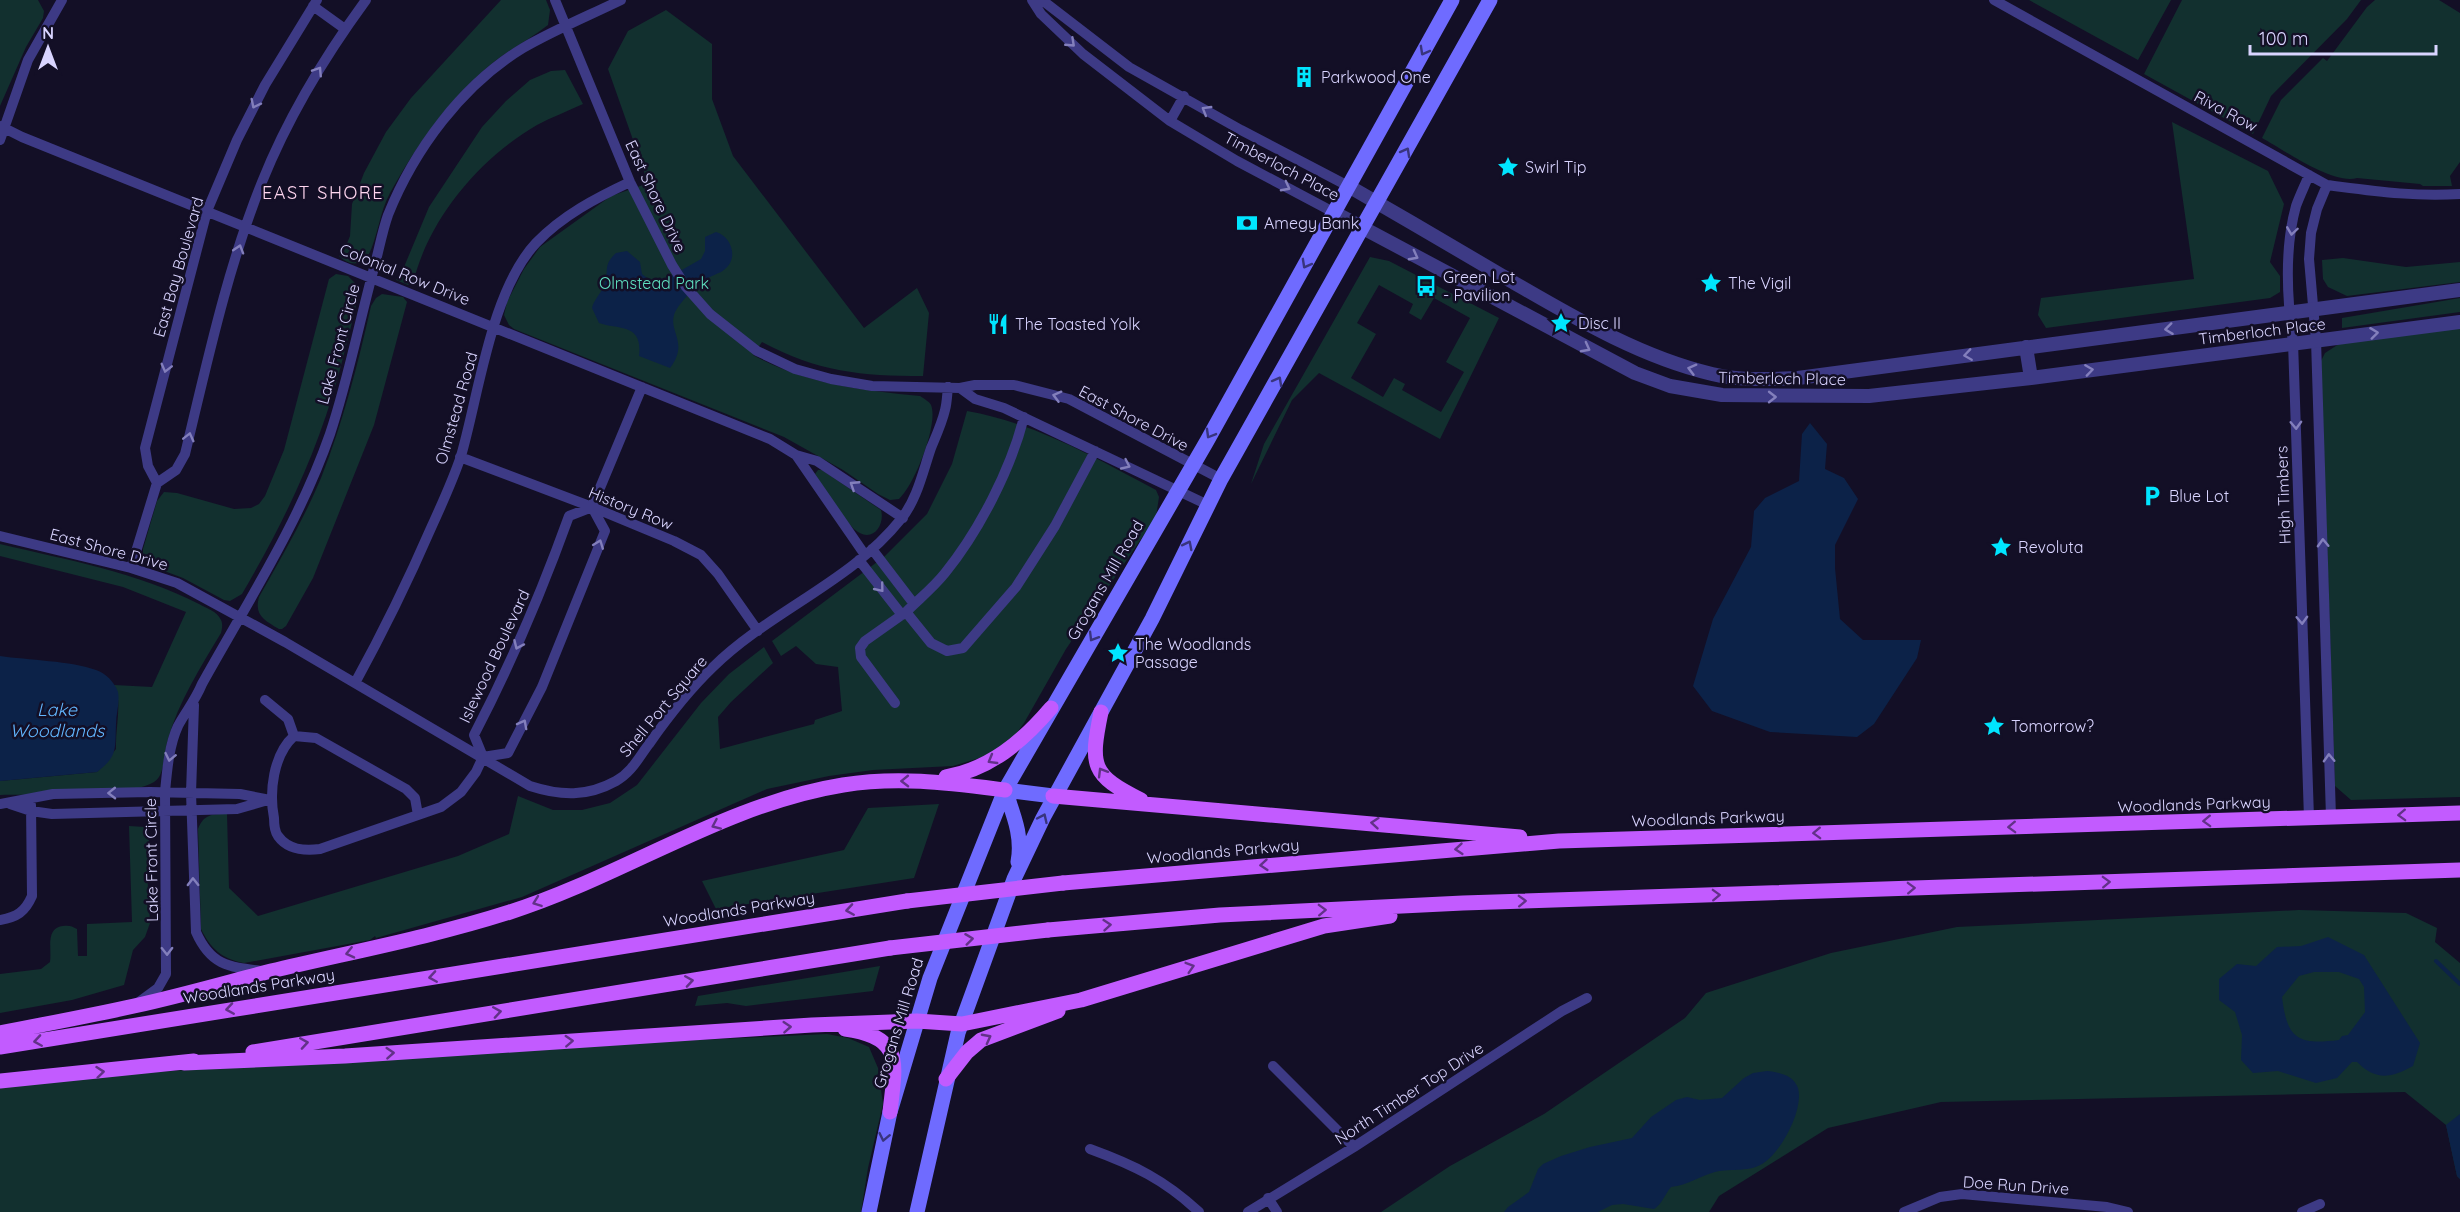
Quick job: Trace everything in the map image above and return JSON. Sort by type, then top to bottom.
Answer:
[{"type":"main road","name":"Grogans Mill Road","points":[[869,1212],[890,1112],[930,978],[951,919],[1005,790],[1350,187],[1452,0]]},
{"type":"main road","points":[[916,1212],[946,1079],[962,1024],[1014,879],[1053,795],[1152,619],[1221,479],[1490,0]]},
{"type":"main road","points":[[931,780],[967,773],[994,759],[1017,744],[1051,708]]},
{"type":"main road","points":[[1101,712],[1095,746],[1097,766],[1103,777],[1115,787],[1149,804]]},
{"type":"main road","points":[[0,1033],[134,1006],[271,971],[453,929],[513,911],[565,891],[731,818],[795,796],[844,785],[931,780],[1053,795],[1559,840]]},
{"type":"main road","points":[[1005,790],[1016,822],[1020,847],[1014,879]]},
{"type":"main road","name":"Woodlands Parkway","points":[[0,1047],[907,901],[1064,884],[1559,840],[2460,813]]},
{"type":"main road","points":[[184,1063],[890,948],[1048,930],[1220,915],[1463,903],[2460,870]]},
{"type":"main road","points":[[0,1081],[184,1063],[345,1056],[812,1025],[917,1020],[962,1024],[1081,1000],[1324,926],[1463,903]]},
{"type":"main road","points":[[946,1079],[967,1052],[981,1040],[1045,1017],[1081,1000]]},
{"type":"main road","points":[[812,1025],[855,1031],[876,1037],[891,1050],[895,1064],[890,1112]]},
{"type":"street","points":[[131,568],[157,483],[176,470],[185,454],[219,315],[245,226],[268,167],[311,82],[366,0]]},
{"type":"street","name":"East Shore Drive","points":[[555,0],[630,182],[672,265],[700,303],[730,331],[757,351],[795,369],[831,379],[872,386],[960,388],[975,385],[1014,385],[1069,399],[1221,479]]},
{"type":"street","name":"Lake Front Circle","points":[[134,1006],[158,988],[166,974],[165,792],[167,770],[178,727],[194,704],[202,684],[274,557],[314,476],[342,396],[388,217],[406,177],[432,135],[465,97],[494,70],[523,48],[621,0]]},
{"type":"street","name":"Timberloch Place","points":[[1032,0],[1041,14],[1066,39],[1118,82],[1170,121],[1220,152],[1615,363],[1670,386],[1748,397],[1869,396],[2031,378],[2460,322]]},
{"type":"street","name":"Timberloch Place","points":[[1042,0],[1134,70],[1350,187],[1535,295],[1626,344],[1657,357],[1715,375],[1775,379],[1828,375],[2460,290]]},
{"type":"street","name":"Riva Row","points":[[1994,0],[2327,185],[2380,193],[2422,196],[2460,194]]},
{"type":"street","points":[[0,140],[2,127],[28,60],[59,1]]},
{"type":"street","name":"East Bay Boulevard","points":[[157,483],[148,466],[145,448],[207,211],[237,140],[260,94],[315,3],[345,29]]},
{"type":"street","points":[[1118,82],[1134,70]]},
{"type":"street","points":[[1129,90],[1134,70]]},
{"type":"street","points":[[1170,121],[1184,96]]},
{"type":"street","name":"Colonial Row Drive","points":[[2,127],[770,439],[796,455],[817,461],[903,518]]},
{"type":"street","name":"High Timbers","points":[[2309,175],[2296,206],[2288,263],[2289,314],[2293,342],[2309,818]]},
{"type":"street","name":"Olmstead Road","points":[[356,683],[400,600],[460,457],[476,392],[512,276],[535,244],[564,219],[593,200],[630,182]]},
{"type":"street","points":[[2327,185],[2317,209],[2311,233],[2309,259],[2316,340],[2331,817]]},
{"type":"street","points":[[1615,363],[1626,344]]},
{"type":"street","points":[[2026,347],[2031,378]]},
{"type":"street","points":[[418,815],[415,798],[406,789],[316,738],[294,736],[287,742],[279,756],[270,800],[276,835],[289,846],[305,851],[320,849],[418,815],[441,807],[461,792],[476,772],[483,757],[508,753],[542,687],[604,531],[592,507],[642,387]]},
{"type":"street","name":"Shell Port Square","points":[[239,617],[530,786],[552,793],[576,795],[598,790],[619,780],[635,765],[648,744],[714,666],[758,631],[865,555],[903,518],[912,502],[945,410],[948,387]]},
{"type":"street","name":"East Shore Drive","points":[[960,388],[975,399],[1024,417],[1208,505]]},
{"type":"street","points":[[895,703],[861,657],[860,648],[865,641],[908,610],[945,573],[976,527],[998,487],[1024,417]]},
{"type":"street","points":[[865,555],[931,643],[947,651],[963,648],[1016,586],[1055,526],[1095,451]]},
{"type":"street","name":"Colonial Row Drive","points":[[796,455],[865,555]]},
{"type":"street","name":"History Row","points":[[460,457],[592,507],[674,541],[701,555],[718,574],[758,631]]},
{"type":"street","name":"Islewood Boulevard","points":[[483,757],[474,735],[505,674],[542,589],[569,516],[592,507]]},
{"type":"street","name":"East Shore Drive","points":[[0,536],[131,568],[177,583],[239,617]]},
{"type":"street","points":[[865,555],[908,610]]},
{"type":"street","points":[[265,700],[288,719],[294,736]]},
{"type":"street","name":"Lake Front Circle","points":[[194,704],[191,793],[196,932],[201,943],[219,962],[231,966],[271,971]]},
{"type":"street","points":[[5,804],[53,794],[165,792],[240,794],[270,800]]},
{"type":"street","points":[[0,920],[19,915],[28,906],[32,896],[31,797]]},
{"type":"street","points":[[5,804],[52,814],[237,809],[270,800]]},
{"type":"street","name":"North Timber Top Drive","points":[[1248,1212],[1354,1147],[1562,1011],[1587,998]]},
{"type":"street","points":[[1274,1066],[1354,1147]]},
{"type":"street","points":[[1090,1149],[1142,1169],[1179,1194],[1199,1212]]},
{"type":"street","name":"Doe Run Drive","points":[[1904,1212],[1940,1197],[1962,1194],[2107,1207],[2128,1212]]},
{"type":"street","points":[[1268,1198],[1277,1212]]},
{"type":"street","points":[[2302,1212],[2320,1204]]},
{"type":"green space","points":[[0,0],[38,0],[44,11],[43,18],[26,47],[0,106]]},
{"type":"green space","points":[[501,0],[546,0],[550,10],[548,25],[495,61],[449,105],[412,156],[390,193],[367,258],[357,263],[346,261],[339,256],[343,253],[350,236],[352,204],[364,173],[386,132],[411,98]]},
{"type":"green space","points":[[2029,0],[2171,0],[2138,60]]},
{"type":"green space","points":[[2182,0],[2361,0],[2347,19],[2271,96],[2253,134],[2144,74]]},
{"type":"green space","points":[[2375,0],[2439,0],[2460,13],[2460,162],[2450,176],[2452,186],[2423,186],[2335,176],[2322,172],[2262,138],[2281,100],[2323,58],[2327,61],[2367,7]]},
{"type":"green space","name":"Olmstead Park","points":[[666,10],[712,44],[712,99],[733,156],[864,328],[917,288],[929,313],[923,376],[880,375],[821,366],[762,342],[753,355],[793,373],[814,379],[855,388],[920,396],[929,402],[933,414],[924,454],[911,482],[899,499],[890,500],[878,494],[843,470],[784,437],[514,329],[504,315],[507,302],[524,269],[540,247],[611,196],[646,184],[644,171],[608,69],[628,31]]},
{"type":"green space","points":[[565,70],[583,104],[537,125],[496,154],[477,172],[444,213],[431,236],[413,283],[408,285],[396,280],[404,267],[429,207],[482,127],[530,80],[551,71]]},
{"type":"green space","points":[[2172,122],[2268,171],[2284,204],[2270,262],[2280,276],[2280,292],[2270,298],[2046,328],[2038,315],[2041,298],[2194,279]]},
{"type":"green space","points":[[1370,257],[1389,261],[1499,318],[1440,439],[1319,373],[1292,400],[1251,484],[1264,444]],"holes":[[[1379,285],[1413,304],[1409,313],[1421,320],[1434,298],[1470,318],[1446,362],[1464,372],[1441,412],[1402,390],[1405,384],[1394,378],[1383,397],[1351,378],[1376,334],[1357,323]]]},
{"type":"green space","points":[[2343,258],[2406,267],[2460,262],[2460,282],[2347,296],[2328,287],[2323,279],[2322,260]]},
{"type":"green space","points":[[336,274],[348,276],[358,286],[358,291],[335,387],[314,448],[289,507],[242,594],[230,601],[224,600],[183,578],[151,566],[143,557],[143,549],[157,501],[164,492],[177,493],[234,509],[251,508],[259,504],[265,496],[284,450],[329,279]]},
{"type":"green space","points":[[382,294],[403,297],[407,302],[374,425],[313,578],[286,626],[279,629],[259,613],[259,597],[300,523],[321,478],[349,393],[371,306]]},
{"type":"green space","points":[[2460,298],[2460,312],[2342,328],[2342,318]]},
{"type":"green space","points":[[2460,328],[2460,797],[2351,800],[2335,786],[2321,361],[2325,353],[2342,342]]},
{"type":"green space","points":[[967,411],[1017,424],[1064,443],[1156,490],[1159,497],[1156,517],[1066,649],[1024,723],[1013,738],[993,754],[953,766],[873,770],[829,776],[767,789],[522,897],[376,938],[375,936],[370,940],[244,963],[223,956],[209,942],[201,929],[198,829],[203,820],[209,816],[227,814],[229,888],[258,916],[458,856],[509,834],[518,796],[553,810],[582,810],[610,803],[637,785],[701,703],[729,674],[764,647],[773,663],[718,717],[720,749],[814,724],[815,720],[842,711],[838,667],[816,664],[796,646],[781,656],[772,641],[885,556],[927,514],[952,464]]},
{"type":"green space","points":[[818,470],[822,470],[881,510],[880,526],[877,530],[869,535],[853,528],[835,506],[815,474]]},
{"type":"green space","points":[[0,544],[101,568],[151,583],[199,604],[219,617],[222,623],[221,633],[178,711],[168,739],[162,769],[158,779],[154,782],[124,791],[103,793],[0,795],[0,781],[97,772],[116,749],[118,699],[114,685],[152,687],[186,612],[123,587],[0,556]]},
{"type":"green space","points":[[939,804],[914,878],[716,909],[702,881],[844,850],[868,808]]},
{"type":"green space","points":[[129,826],[145,827],[149,840],[147,870],[150,923],[145,937],[133,950],[124,985],[72,1000],[0,1013],[0,974],[41,969],[50,962],[52,935],[57,928],[72,926],[77,929],[78,956],[87,956],[87,924],[132,922]]},
{"type":"green space","points":[[2299,910],[2406,913],[2437,928],[2435,942],[2460,963],[2460,1179],[2457,1176],[2446,1125],[2405,1092],[1941,1102],[1828,1128],[1719,1196],[1709,1212],[1381,1212],[1450,1166],[1544,1114],[1685,1018],[1706,993],[1831,953],[1957,927]]},
{"type":"green space","points":[[880,966],[873,991],[746,1006],[727,1003],[695,1006],[698,996]]},
{"type":"green space","points":[[827,1034],[848,1038],[869,1047],[878,1068],[883,1104],[868,1168],[861,1212],[0,1212],[0,1088],[124,1074],[610,1044]]},
{"type":"water","points":[[716,232],[726,238],[729,243],[732,259],[723,271],[707,278],[692,291],[676,310],[673,321],[678,352],[670,368],[639,356],[639,345],[633,333],[599,323],[592,308],[606,280],[609,261],[616,253],[627,251],[640,262],[642,274],[651,281],[661,282],[701,259],[705,251],[705,237]]},
{"type":"water","points":[[1810,423],[1827,444],[1825,469],[1844,478],[1858,499],[1835,545],[1840,619],[1863,640],[1921,640],[1917,658],[1874,724],[1857,737],[1770,732],[1712,711],[1693,686],[1713,619],[1751,547],[1754,511],[1765,498],[1799,481],[1802,434]]},
{"type":"water","name":"Lake Woodlands","points":[[0,656],[86,667],[100,671],[110,679],[117,689],[119,700],[114,751],[104,766],[97,772],[0,781]]},
{"type":"water","points":[[2328,937],[2364,955],[2420,1043],[2413,1066],[2384,1076],[2371,1072],[2357,1062],[2352,1062],[2337,1078],[2316,1083],[2278,1071],[2253,1073],[2241,1060],[2242,1035],[2235,1012],[2219,1000],[2219,979],[2237,964],[2256,966],[2277,947],[2301,946]],"holes":[[[2314,972],[2339,972],[2359,979],[2364,987],[2365,1012],[2348,1035],[2342,1036],[2339,1040],[2314,1041],[2304,1040],[2297,1036],[2287,1022],[2282,997],[2299,976]]]},
{"type":"water","points":[[1767,1071],[1781,1073],[1793,1080],[1798,1088],[1799,1097],[1798,1107],[1790,1128],[1778,1148],[1765,1162],[1753,1168],[1715,1172],[1671,1187],[1654,1209],[1623,1204],[1612,1205],[1598,1212],[1504,1212],[1529,1192],[1538,1169],[1543,1164],[1590,1147],[1632,1138],[1651,1117],[1676,1100],[1687,1097],[1700,1100],[1722,1098],[1744,1078],[1753,1073]]},
{"type":"water","points":[[2460,1114],[2460,1179],[2457,1176],[2446,1125]]},
{"type":"waterway","points":[[2436,961],[2460,984]]},
{"type":"place","name":"Parkwood One","points":[[1304,77]]},
{"type":"place","name":"Swirl Tip","points":[[1508,167]]},
{"type":"place","name":"Amegy Bank","points":[[1247,223]]},
{"type":"place","name":"The Vigil","points":[[1711,283]]},
{"type":"place","name":"Green Lot - Pavilion","points":[[1426,286]]},
{"type":"place","name":"Disc II","points":[[1561,323]]},
{"type":"place","name":"The Toasted Yolk","points":[[998,324]]},
{"type":"place","name":"Blue Lot","points":[[2152,496]]},
{"type":"place","name":"Revoluta","points":[[2001,547]]},
{"type":"place","name":"The Woodlands Passage","points":[[1118,653]]},
{"type":"place","name":"Tomorrow?","points":[[1994,726]]},
{"type":"district","name":"EAST SHORE","points":[[323,192]]}]
